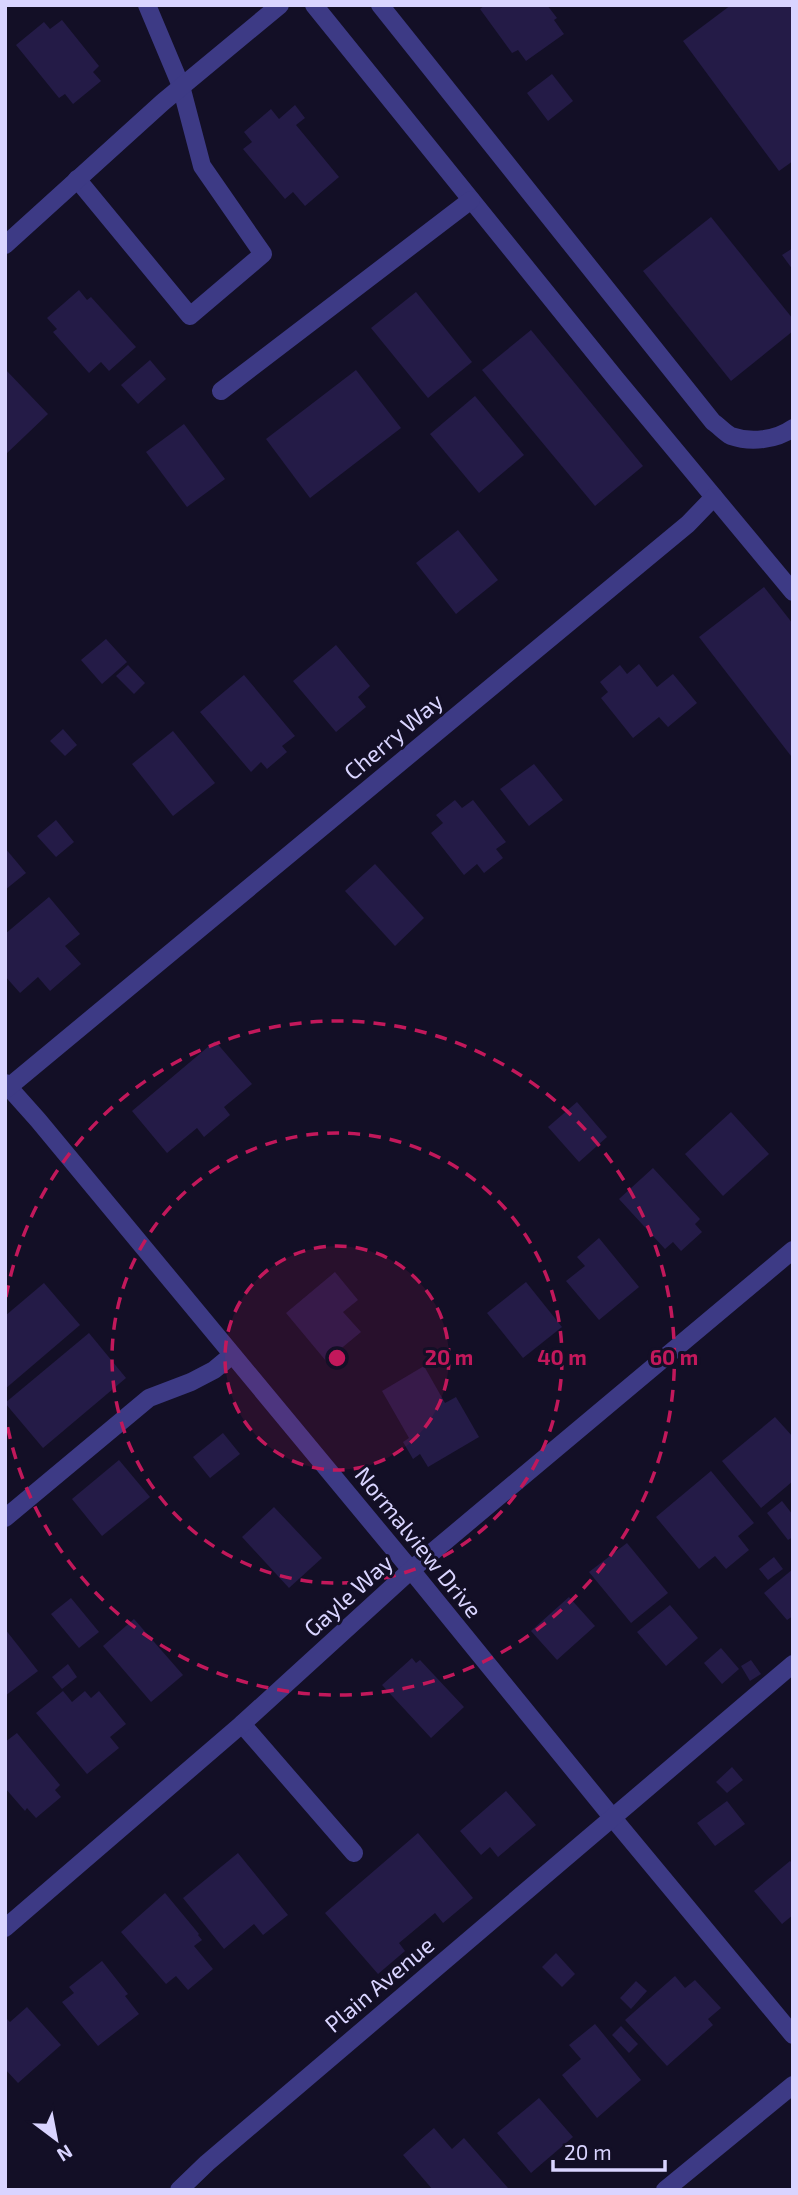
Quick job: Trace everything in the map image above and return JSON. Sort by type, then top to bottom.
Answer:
[{"type":"street","points":[[77,180],[190,316],[263,254],[202,166],[181,86],[147,5]]},
{"type":"street","points":[[5,245],[181,86],[280,5]]},
{"type":"street","points":[[314,5],[616,379],[793,592]]},
{"type":"street","points":[[380,5],[713,422],[729,435],[753,441],[783,434],[793,428]]},
{"type":"street","points":[[221,391],[471,200]]},
{"type":"street","name":"Cherry Way","points":[[6,1087],[688,524],[715,496]]},
{"type":"street","name":"Normalview Drive","points":[[6,1087],[233,1355],[793,2035]]},
{"type":"street","name":"Gayle Way","points":[[5,1928],[242,1724],[411,1570],[793,1250]]},
{"type":"street","points":[[5,1518],[149,1398],[191,1382],[214,1370],[233,1355]]},
{"type":"street","name":"Plain Avenue","points":[[179,2190],[217,2154],[793,1664]]},
{"type":"street","points":[[242,1724],[354,1853]]},
{"type":"street","points":[[666,2190],[793,2085]]},
{"type":"building","points":[[485,5],[547,5],[564,34],[526,61],[518,50],[512,53],[480,9]]},
{"type":"building","points":[[731,5],[793,5],[793,161],[779,171],[683,41]]},
{"type":"building","points":[[62,20],[99,66],[93,72],[101,81],[73,104],[65,94],[59,98],[16,45],[44,22],[50,29]]},
{"type":"building","points":[[552,74],[573,101],[548,121],[527,93]]},
{"type":"building","points":[[295,105],[305,118],[296,125],[339,177],[305,206],[293,192],[285,199],[243,149],[252,142],[244,132],[271,109],[279,119]]},
{"type":"building","points":[[711,217],[793,319],[793,331],[731,381],[643,271]]},
{"type":"building","points":[[793,248],[793,270],[782,255]]},
{"type":"building","points":[[79,290],[87,300],[91,297],[136,347],[109,371],[101,362],[89,373],[53,332],[57,329],[47,318]]},
{"type":"building","points":[[416,292],[472,362],[428,398],[371,328]]},
{"type":"building","points":[[531,330],[643,466],[595,506],[482,370]]},
{"type":"building","points":[[150,360],[166,379],[138,404],[121,385]]},
{"type":"building","points":[[5,369],[48,414],[5,455]]},
{"type":"building","points":[[356,370],[401,428],[310,498],[266,439]]},
{"type":"building","points":[[475,396],[524,455],[479,493],[430,434]]},
{"type":"building","points":[[184,424],[225,479],[187,507],[146,452]]},
{"type":"building","points":[[458,530],[498,580],[456,614],[416,563]]},
{"type":"building","points":[[764,587],[793,624],[791,756],[699,637]]},
{"type":"building","points":[[106,639],[127,662],[102,684],[81,660]]},
{"type":"building","points":[[336,645],[370,686],[358,697],[366,707],[336,732],[293,681]]},
{"type":"building","points":[[639,664],[657,687],[673,674],[697,703],[668,727],[659,717],[633,738],[601,698],[608,692],[600,682],[620,665],[627,674]]},
{"type":"building","points":[[128,665],[145,683],[134,694],[116,676]]},
{"type":"building","points":[[244,675],[295,736],[282,746],[287,752],[267,769],[261,762],[251,772],[200,712]]},
{"type":"building","points":[[63,729],[77,745],[65,756],[50,741]]},
{"type":"building","points":[[173,731],[215,783],[173,816],[132,764]]},
{"type":"building","points":[[534,764],[563,800],[529,826],[500,789]]},
{"type":"building","points":[[455,800],[462,808],[473,800],[506,842],[496,849],[503,858],[484,873],[477,864],[464,875],[431,833],[443,823],[436,815]]},
{"type":"building","points":[[56,820],[74,842],[56,857],[37,836]]},
{"type":"building","points":[[5,848],[26,873],[5,890]]},
{"type":"building","points":[[375,864],[424,918],[395,946],[345,891]]},
{"type":"building","points":[[49,897],[80,934],[65,946],[81,964],[50,991],[38,977],[20,993],[5,976],[5,934]]},
{"type":"building","points":[[215,1041],[252,1084],[224,1107],[230,1115],[204,1137],[197,1128],[167,1153],[132,1111]]},
{"type":"building","points":[[577,1102],[607,1137],[579,1162],[548,1127]]},
{"type":"building","points":[[731,1112],[769,1154],[723,1196],[685,1154]]},
{"type":"building","points":[[653,1168],[700,1219],[695,1224],[702,1232],[681,1251],[673,1242],[665,1249],[619,1199]]},
{"type":"building","points":[[599,1238],[639,1287],[599,1320],[566,1281],[585,1266],[577,1257]]},
{"type":"building","points":[[335,1272],[358,1300],[343,1312],[361,1332],[326,1361],[286,1313]]},
{"type":"building","points":[[526,1282],[562,1327],[523,1358],[487,1313]]},
{"type":"building","points":[[44,1283],[80,1325],[5,1389],[5,1316]]},
{"type":"building","points":[[89,1333],[126,1378],[43,1448],[5,1403]]},
{"type":"building","points":[[424,1366],[445,1403],[456,1397],[479,1437],[428,1467],[420,1454],[413,1459],[403,1442],[409,1438],[382,1391]]},
{"type":"building","points":[[775,1417],[793,1437],[793,1481],[761,1508],[722,1461]]},
{"type":"building","points":[[223,1433],[240,1454],[210,1478],[193,1457]]},
{"type":"building","points":[[119,1460],[150,1497],[102,1536],[72,1499]]},
{"type":"building","points":[[711,1471],[754,1523],[738,1536],[749,1550],[726,1569],[715,1556],[699,1569],[656,1517]]},
{"type":"building","points":[[782,1501],[793,1515],[793,1537],[788,1540],[767,1513]]},
{"type":"building","points":[[274,1507],[322,1558],[289,1588],[242,1537]]},
{"type":"building","points":[[627,1543],[668,1593],[631,1623],[589,1572]]},
{"type":"building","points":[[774,1557],[783,1569],[768,1580],[759,1569]]},
{"type":"building","points":[[793,1569],[793,1616],[787,1620],[764,1593]]},
{"type":"building","points":[[569,1597],[595,1626],[557,1660],[531,1631]]},
{"type":"building","points":[[71,1598],[99,1632],[79,1648],[51,1614]]},
{"type":"building","points":[[670,1605],[698,1638],[666,1666],[637,1632]]},
{"type":"building","points":[[134,1619],[183,1675],[151,1702],[103,1646]]},
{"type":"building","points":[[5,1629],[38,1671],[5,1696]]},
{"type":"building","points":[[721,1648],[739,1669],[722,1684],[704,1663]]},
{"type":"building","points":[[412,1658],[416,1663],[420,1660],[464,1707],[431,1738],[382,1685]]},
{"type":"building","points":[[751,1660],[761,1674],[750,1681],[741,1666]]},
{"type":"building","points":[[68,1664],[77,1677],[62,1689],[52,1677]]},
{"type":"building","points":[[63,1691],[72,1702],[85,1691],[91,1698],[99,1691],[126,1724],[110,1737],[119,1748],[87,1774],[36,1713]]},
{"type":"building","points":[[17,1733],[60,1785],[55,1790],[61,1797],[36,1818],[27,1808],[25,1811],[5,1788],[5,1742]]},
{"type":"building","points":[[732,1767],[743,1780],[727,1793],[716,1782]]},
{"type":"building","points":[[506,1791],[536,1825],[498,1857],[490,1847],[481,1855],[460,1831]]},
{"type":"building","points":[[727,1801],[745,1824],[715,1846],[697,1823]]},
{"type":"building","points":[[418,1833],[473,1898],[443,1923],[435,1913],[399,1943],[405,1951],[378,1974],[325,1913]]},
{"type":"building","points":[[238,1853],[288,1915],[263,1935],[254,1924],[224,1949],[183,1898]]},
{"type":"building","points":[[790,1861],[793,1864],[793,1915],[782,1924],[754,1891]]},
{"type":"building","points":[[165,1893],[199,1934],[202,1940],[194,1946],[213,1969],[188,1990],[176,1976],[166,1984],[121,1932]]},
{"type":"building","points":[[556,1953],[575,1974],[562,1987],[542,1967]]},
{"type":"building","points":[[102,1961],[128,1994],[125,1996],[139,2014],[98,2046],[62,2002],[74,1993],[69,1987]]},
{"type":"building","points":[[675,1976],[685,1988],[695,1980],[721,2008],[708,2019],[713,2025],[667,2066],[625,2020]]},
{"type":"building","points":[[636,1981],[647,1991],[631,2009],[620,1998]]},
{"type":"building","points":[[27,2007],[61,2045],[18,2083],[5,2069],[5,2017],[10,2022]]},
{"type":"building","points":[[595,2024],[641,2080],[597,2118],[562,2075],[581,2059],[569,2045]]},
{"type":"building","points":[[621,2026],[638,2044],[629,2053],[612,2035]]},
{"type":"building","points":[[539,2098],[573,2137],[531,2173],[497,2133]]},
{"type":"building","points":[[434,2128],[452,2149],[464,2138],[508,2188],[433,2190],[403,2155]]}]
